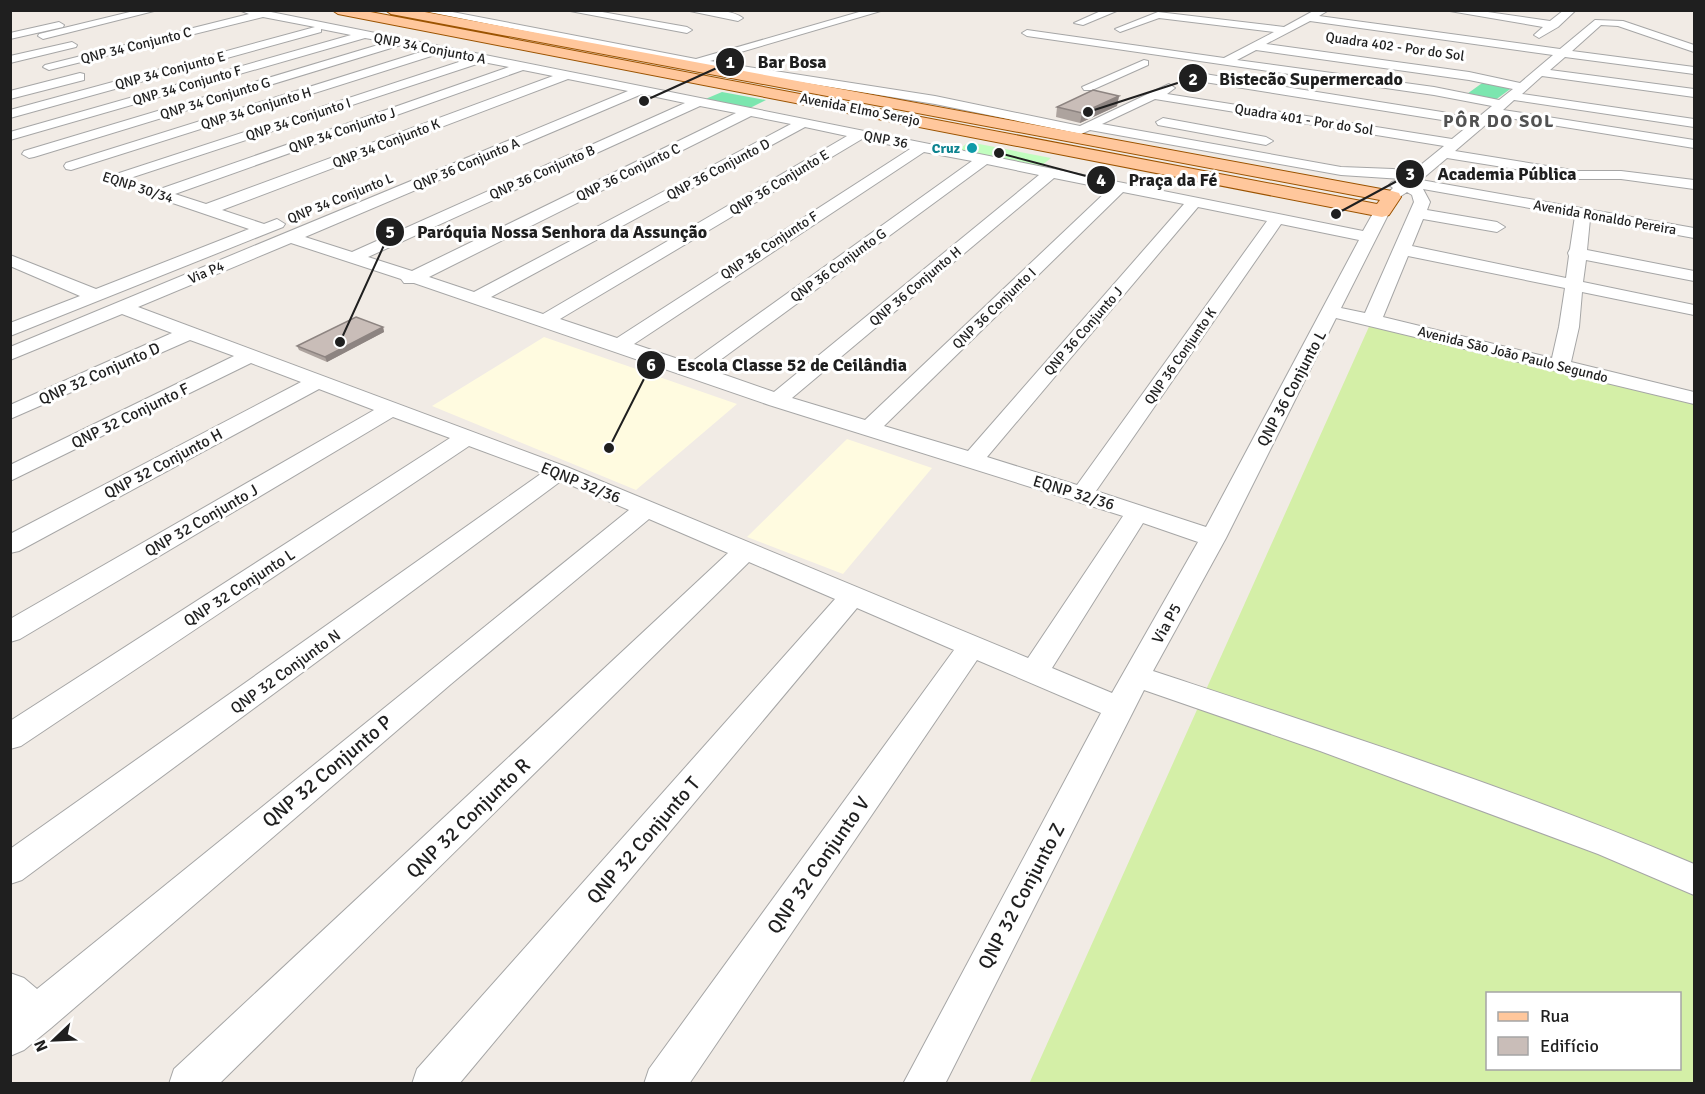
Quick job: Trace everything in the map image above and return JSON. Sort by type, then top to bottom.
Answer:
[{"type":"main road","name":"Avenida Elmo Serejo","points":[[338,10],[427,18],[1010,126],[1401,190]]},
{"type":"main road","name":"Avenida Elmo Serejo","points":[[427,18],[652,61]]},
{"type":"main road","name":"Avenida Elmo Serejo","points":[[686,67],[978,132],[1010,126],[1080,131],[1364,192],[1401,190]]},
{"type":"street","points":[[12,38],[123,10]]},
{"type":"street","points":[[12,38],[34,38],[153,10]]},
{"type":"street","name":"QNP 34 Conjunto A","points":[[244,10],[616,85]]},
{"type":"street","points":[[570,10],[687,30]]},
{"type":"street","points":[[690,10],[738,18]]},
{"type":"street","points":[[642,90],[686,67],[879,10]]},
{"type":"street","points":[[1114,10],[1079,23],[1142,33]]},
{"type":"street","points":[[1449,10],[1554,25]]},
{"type":"street","points":[[1552,10],[1596,24],[1616,22],[1695,49]]},
{"type":"street","points":[[1616,22],[1624,10]]},
{"type":"street","name":"Quadra 402 - Por do Sol","points":[[1297,12],[1467,39],[1518,51],[1562,54],[1695,71]]},
{"type":"street","name":"QNP 34 Conjunto C","points":[[33,71],[262,14]]},
{"type":"street","points":[[1518,51],[1568,14]]},
{"type":"street","name":"Quadra 402 - Por do Sol","points":[[1110,28],[1156,15],[1308,34]]},
{"type":"street","points":[[1080,131],[1316,15]]},
{"type":"street","points":[[272,27],[295,21]]},
{"type":"street","points":[[1413,32],[1428,21]]},
{"type":"street","points":[[1195,32],[1217,22]]},
{"type":"street","points":[[1368,237],[1401,190],[1596,24]]},
{"type":"street","name":"QNP 34 Conjunto E","points":[[10,114],[329,27]]},
{"type":"street","points":[[1467,39],[1476,31]]},
{"type":"street","points":[[1027,33],[1467,97],[1695,144]]},
{"type":"street","name":"QNP 34 Conjunto F","points":[[10,136],[364,35]]},
{"type":"street","name":"QNP 34 Conjunto G","points":[[29,154],[401,42]]},
{"type":"street","points":[[10,60],[80,44]]},
{"type":"street","points":[[1255,46],[1462,75],[1523,87]]},
{"type":"street","points":[[506,131],[616,85],[652,61],[678,49]]},
{"type":"street","name":"QNP 34 Conjunto H","points":[[71,166],[440,50]]},
{"type":"street","name":"QNP 34 Conjunto I","points":[[104,176],[481,58]]},
{"type":"street","points":[[1088,87],[1150,64],[1119,59]]},
{"type":"street","points":[[1526,65],[1543,70],[1695,93]]},
{"type":"street","name":"QNP 34 Conjunto J","points":[[161,194],[524,66]]},
{"type":"street","name":"Quadra 401 - Por do Sol","points":[[1179,68],[1197,74],[1442,116],[1479,125]]},
{"type":"street","points":[[10,95],[90,74]]},
{"type":"street","name":"QNP 34 Conjunto K","points":[[206,210],[567,75]]},
{"type":"street","name":"QNP 36","points":[[616,85],[1368,237]]},
{"type":"street","name":"QNP 36 Conjunto A","points":[[288,229],[465,165],[642,90]]},
{"type":"street","name":"Quadra 401 - Por do Sol","points":[[1153,95],[1417,137],[1450,149],[1578,175],[1621,175],[1695,185]]},
{"type":"street","points":[[1398,149],[1417,137],[1467,97]]},
{"type":"street","name":"QNP 36 Conjunto B","points":[[354,257],[698,102]]},
{"type":"street","points":[[1503,104],[1695,123]]},
{"type":"street","name":"QNP 36 Conjunto C","points":[[410,279],[749,112]]},
{"type":"street","name":"Quadra 401 - Por do Sol","points":[[1115,114],[1276,143]]},
{"type":"street","name":"QNP 36 Conjunto D","points":[[474,299],[803,123]]},
{"type":"street","name":"Avenida Ronaldo Pereira","points":[[1080,131],[1341,171],[1393,173],[1401,190],[1582,213],[1695,233]]},
{"type":"street","name":"QNP 36 Conjunto E","points":[[544,321],[860,134]]},
{"type":"street","name":"EQNP 30/34","points":[[10,147],[264,229]]},
{"type":"street","name":"QNP 36 Conjunto F","points":[[619,345],[686,298],[922,147]]},
{"type":"street","name":"Quadra 401 - Por do Sol","points":[[1357,157],[1380,161],[1393,173]]},
{"type":"street","points":[[440,158],[447,164],[465,165]]},
{"type":"street","name":"QNP 36 Conjunto G","points":[[692,371],[985,159]]},
{"type":"street","points":[[417,167],[434,169],[442,174]]},
{"type":"street","name":"QNP 36 Conjunto H","points":[[777,400],[1052,172]]},
{"type":"street","name":"QNP 36 Conjunto I","points":[[868,429],[1121,186]]},
{"type":"street","points":[[1364,192],[1401,190],[1419,193],[1422,202],[1372,320]]},
{"type":"street","name":"QNP 36 Conjunto J","points":[[972,461],[1194,202]]},
{"type":"street","points":[[1417,213],[1497,228]]},
{"type":"street","points":[[1560,366],[1569,327],[1582,213]]},
{"type":"street","name":"QNP 36 Conjunto K","points":[[1082,494],[1277,219]]},
{"type":"street","name":"QNP 34 Conjunto L","points":[[264,229],[288,229]]},
{"type":"street","name":"Via P4","points":[[10,330],[264,229]]},
{"type":"street","name":"EQNP 32/36","points":[[288,229],[410,279],[619,345],[777,400],[1213,537]]},
{"type":"street","name":"Via P4","points":[[10,354],[122,307],[288,229]]},
{"type":"street","name":"QNP 36 Conjunto L","points":[[1213,537],[1332,311],[1368,237]]},
{"type":"street","points":[[1401,249],[1695,310]]},
{"type":"street","points":[[1576,253],[1695,276]]},
{"type":"street","points":[[10,260],[94,296]]},
{"type":"street","points":[[20,280],[40,272]]},
{"type":"street","name":"EQNP 32/36","points":[[122,307],[559,472],[1119,708]]},
{"type":"street","name":"Avenida São João Paulo Segundo","points":[[1332,311],[1695,398]]},
{"type":"street","name":"QNP 32 Conjunto D","points":[[10,413],[188,333]]},
{"type":"street","name":"QNP 32 Conjunto F","points":[[10,474],[250,356]]},
{"type":"street","name":"QNP 32 Conjunto H","points":[[10,545],[316,382]]},
{"type":"street","name":"QNP 32 Conjunto J","points":[[10,632],[392,408]]},
{"type":"street","name":"QNP 32 Conjunto L","points":[[10,737],[467,437]]},
{"type":"street","name":"QNP 32 Conjunto N","points":[[10,869],[559,472]]},
{"type":"street","name":"QNP 32 Conjunto P","points":[[19,1013],[449,669],[645,508]]},
{"type":"street","name":"EQNP 32/36","points":[[1034,672],[1138,512]]},
{"type":"street","name":"Via P5","points":[[1119,708],[1213,537]]},
{"type":"street","name":"QNP 32 Conjunto R","points":[[189,1083],[746,550]]},
{"type":"street","name":"QNP 32 Conjunto T","points":[[432,1083],[853,595]]},
{"type":"street","name":"QNP 32 Conjunto V","points":[[664,1083],[972,646]]},
{"type":"street","points":[[1136,676],[1331,742],[1610,844],[1695,880]]},
{"type":"street","name":"QNP 32 Conjunto Z","points":[[923,1083],[1119,708]]},
{"type":"shaded area","points":[[544,337],[737,404],[636,490],[432,406]]},
{"type":"shaded area","points":[[847,439],[932,468],[843,574],[747,537]]},
{"type":"green space","points":[[1485,81],[1513,87],[1494,101],[1467,94]]},
{"type":"green space","points":[[722,92],[766,100],[748,109],[703,100]]},
{"type":"green space","points":[[969,142],[1051,158],[1041,166],[958,150]]},
{"type":"green space","points":[[1372,320],[1694,396],[1694,1083],[1029,1084]]},
{"type":"building","points":[[1093,90],[1119,96],[1082,113],[1057,107]]},
{"type":"building","points":[[356,317],[383,327],[325,357],[297,346]]},
{"type":"place","name":"Bar Bosa","points":[[644,101]]},
{"type":"place","name":"Bistecão Supermercado","points":[[1088,112]]},
{"type":"place","name":"Cruz","points":[[972,148]]},
{"type":"place","name":"Praça da Fé","points":[[999,153]]},
{"type":"place","name":"Academia Pública","points":[[1336,214]]},
{"type":"place","name":"Paróquia Nossa Senhora da Assunção","points":[[340,342]]},
{"type":"place","name":"Escola Classe 52 de Ceilândia","points":[[609,448]]},
{"type":"district","name":"PÔR DO SOL","points":[[1499,121]]}]
